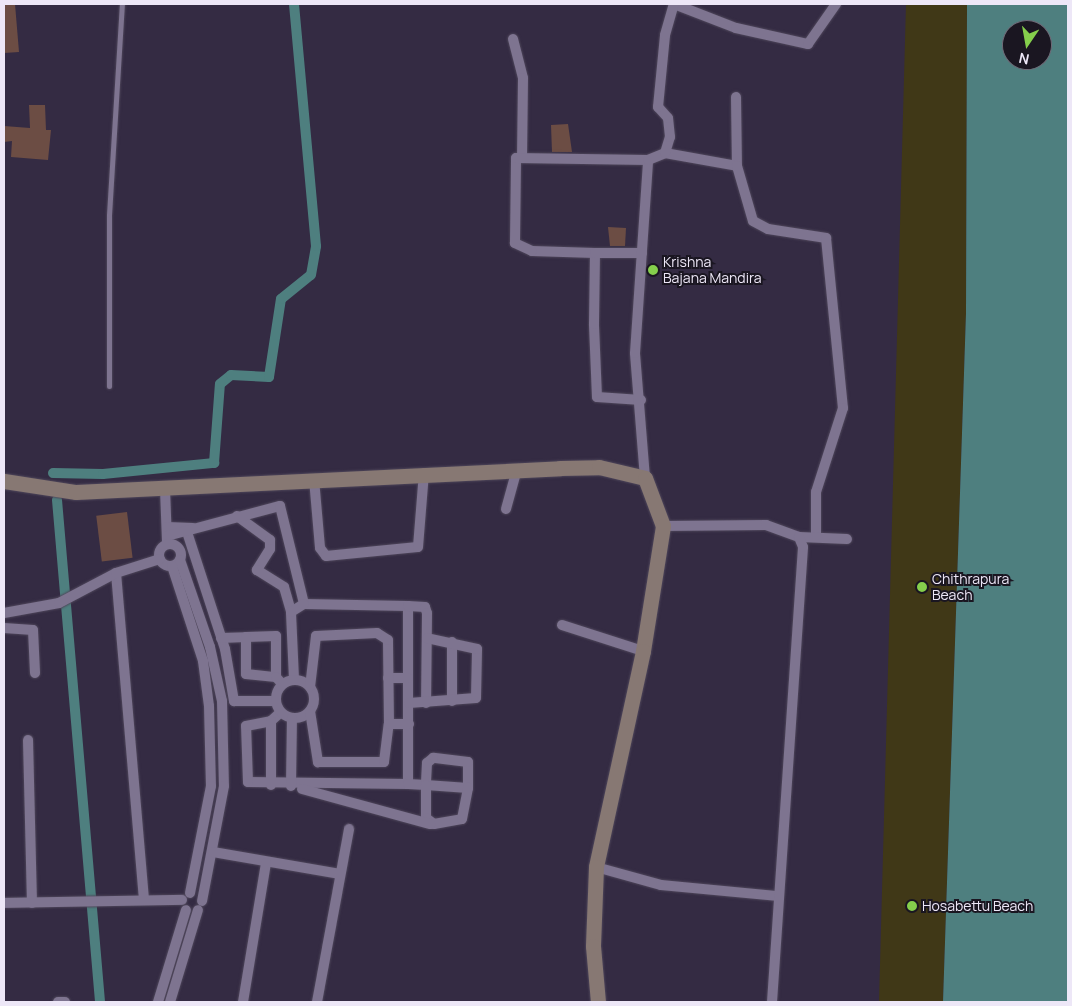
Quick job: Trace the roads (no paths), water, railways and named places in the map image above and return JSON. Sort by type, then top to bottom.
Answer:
[{"type":"street","points":[[665,153],[668,118],[658,107],[665,34],[674,4],[736,28],[808,44],[836,4]]},
{"type":"street","points":[[513,39],[522,78],[522,158]]},
{"type":"street","points":[[736,97],[737,166],[753,221],[768,229],[826,238],[831,252],[843,408],[816,492],[816,537]]},
{"type":"street","points":[[642,253],[532,251],[515,243],[516,158],[648,160],[665,153],[737,166]]},
{"type":"street","points":[[598,1002],[593,946],[596,866],[643,651],[663,526],[646,478],[641,400],[635,354],[648,160]]},
{"type":"street","points":[[595,253],[597,397],[641,400]]},
{"type":"street","points":[[4,481],[59,491],[165,489],[424,473],[598,467],[646,478]]},
{"type":"street","points":[[506,509],[517,469]]},
{"type":"street","points":[[314,479],[320,548],[326,556],[418,547],[424,473]]},
{"type":"street","points":[[160,559],[159,552],[167,536],[165,489]]},
{"type":"street","points":[[167,536],[273,506],[284,509],[304,604]]},
{"type":"street","points":[[237,516],[270,540],[270,549],[257,570],[284,586],[291,612],[294,679]]},
{"type":"street","points":[[663,526],[766,525],[799,537],[847,540]]},
{"type":"street","points":[[190,530],[221,638],[234,701]]},
{"type":"street","points":[[158,1002],[186,910],[186,896],[211,786],[209,702],[203,661],[176,563],[178,547],[167,536]]},
{"type":"street","points":[[772,1002],[803,547],[799,537]]},
{"type":"street","points":[[4,613],[59,603],[116,573],[160,559],[176,563]]},
{"type":"street","points":[[172,1002],[200,906],[213,852],[224,786],[222,701],[210,647],[176,563]]},
{"type":"street","points":[[116,573],[144,899]]},
{"type":"street","points":[[291,612],[304,604],[426,607],[426,703]]},
{"type":"street","points":[[408,606],[408,784]]},
{"type":"street","points":[[562,625],[643,651]]},
{"type":"street","points":[[4,628],[33,630],[35,673]]},
{"type":"street","points":[[323,634],[384,636],[388,678],[389,724],[384,762],[364,765],[318,762],[310,711],[314,699],[310,687],[313,641],[323,634]]},
{"type":"street","points":[[221,638],[292,635]]},
{"type":"street","points":[[276,636],[279,681],[276,701],[281,712],[292,718],[310,711]]},
{"type":"street","points":[[246,637],[246,674],[279,681],[294,679],[310,687]]},
{"type":"street","points":[[409,703],[476,698],[478,652],[474,646],[427,638]]},
{"type":"street","points":[[452,642],[452,701]]},
{"type":"street","points":[[388,678],[408,678]]},
{"type":"street","points":[[209,702],[276,701]]},
{"type":"street","points":[[281,712],[271,721],[248,722],[245,740],[246,779],[252,784],[291,786],[408,784],[468,788]]},
{"type":"street","points":[[291,786],[292,718]]},
{"type":"street","points":[[271,721],[271,785]]},
{"type":"street","points":[[389,724],[408,724]]},
{"type":"street","points":[[28,740],[32,903]]},
{"type":"street","points":[[291,786],[430,824],[462,820],[468,788],[468,762],[460,758],[430,759],[426,785],[430,824]]},
{"type":"street","points":[[364,765],[364,784]]},
{"type":"street","points":[[318,1002],[348,829]]},
{"type":"street","points":[[213,852],[266,863],[340,874]]},
{"type":"street","points":[[243,1002],[266,863]]},
{"type":"street","points":[[596,866],[661,885],[778,896]]},
{"type":"street","points":[[4,903],[186,896],[200,906]]},
{"type":"street","points":[[186,910],[200,906]]},
{"type":"street","points":[[58,1002],[64,1002]]},
{"type":"lane","points":[[109,386],[109,216],[122,4]]},
{"type":"waterway","points":[[53,473],[103,474],[214,463],[220,384],[231,375],[269,377],[281,299],[311,275],[316,246],[294,4]]},
{"type":"waterway","points":[[57,500],[100,1002]]},
{"type":"place","name":"Krishna Bajana Mandira","points":[[653,270]]},
{"type":"place","name":"Chithrapura Beach","points":[[922,587]]},
{"type":"place","name":"Hosabettu Beach","points":[[912,906]]}]
